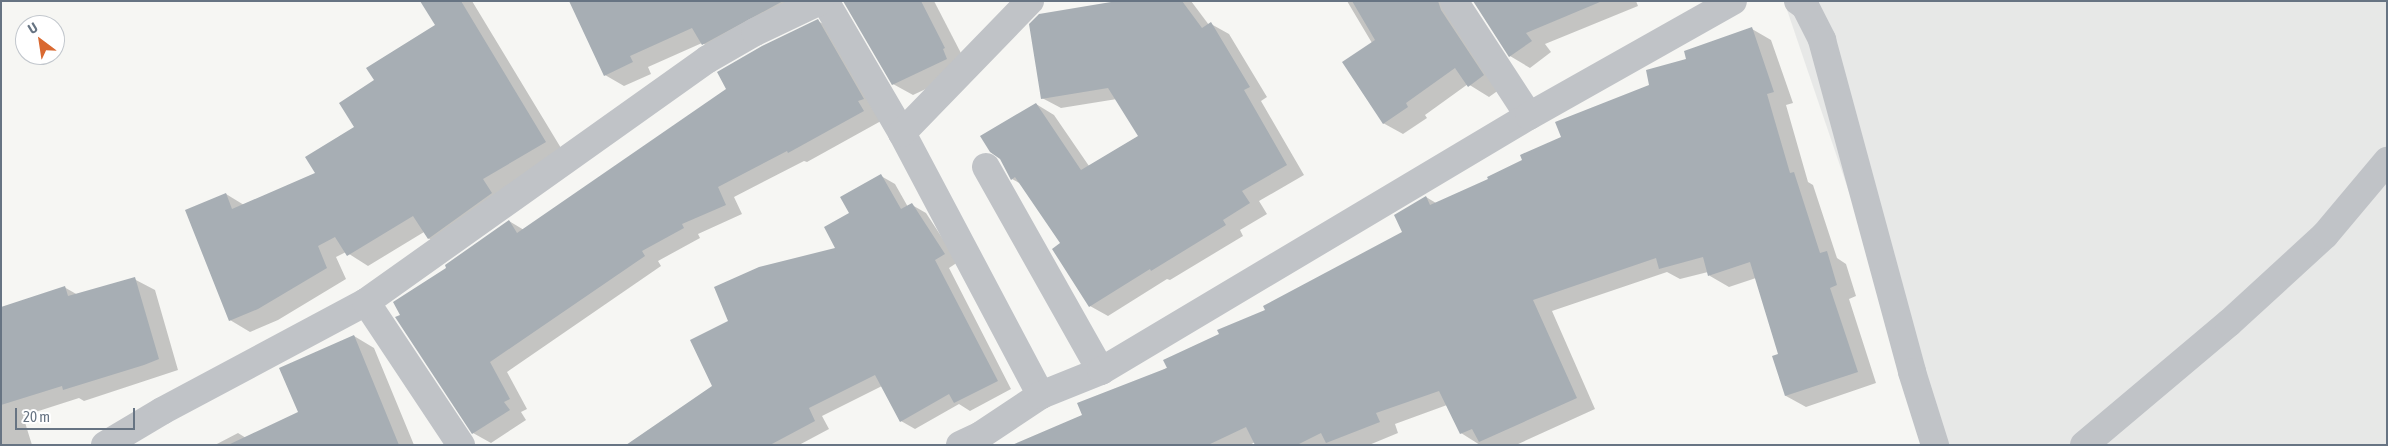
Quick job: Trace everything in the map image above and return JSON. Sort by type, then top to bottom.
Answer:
[{"type":"street","points":[[105,445],[162,411],[366,302],[708,59],[755,32],[820,1]]},
{"type":"street","points":[[824,1],[902,133],[1041,396]]},
{"type":"street","points":[[902,133],[1030,1]]},
{"type":"street","points":[[1454,1],[1529,116]]},
{"type":"street","points":[[976,441],[1041,396],[1101,371],[1529,116],[1733,1]]},
{"type":"street","points":[[1798,1],[1805,6],[1822,40],[1912,372],[1935,445]]},
{"type":"street","points":[[2084,445],[2228,323],[2325,235],[2387,161]]},
{"type":"street","points":[[986,167],[1101,371]]},
{"type":"street","points":[[366,302],[461,445]]},
{"type":"shaded area","points":[[1784,1],[2387,1],[2387,445],[1935,445]]},
{"type":"building","points":[[420,1],[461,1],[546,142],[483,179],[492,193],[428,239],[413,216],[347,256],[335,237],[318,246],[327,268],[258,309],[229,321],[185,210],[226,193],[232,209],[315,173],[305,157],[354,127],[339,103],[374,80],[366,68],[435,25]]},
{"type":"building","points":[[569,1],[783,1],[702,45],[692,28],[630,56],[633,62],[604,76]]},
{"type":"building","points":[[843,1],[921,1],[945,48],[943,49],[947,59],[892,85]]},
{"type":"building","points":[[1117,1],[1182,1],[1202,28],[1211,22],[1250,87],[1244,90],[1287,165],[1242,191],[1250,203],[1223,220],[1226,225],[1089,307],[1052,249],[1060,243],[1015,177],[1011,180],[1000,159],[990,152],[980,136],[1036,103],[1081,170],[1138,136],[1108,88],[1041,99],[1029,24],[1039,14]]},
{"type":"building","points":[[1352,1],[1438,1],[1441,10],[1484,75],[1468,87],[1455,68],[1406,103],[1408,107],[1383,124],[1342,62],[1375,40]]},
{"type":"building","points":[[1473,1],[1600,2],[1526,33],[1532,41],[1509,57]]},
{"type":"building","points":[[818,19],[864,99],[858,101],[864,111],[788,153],[787,151],[718,187],[726,205],[682,224],[684,228],[642,251],[645,256],[490,362],[510,399],[504,402],[510,410],[472,434],[395,317],[400,315],[393,302],[446,268],[445,265],[509,220],[517,233],[726,89],[717,72],[762,46]]},
{"type":"building","points":[[1752,27],[1774,92],[1767,94],[1790,173],[1794,172],[1820,253],[1827,251],[1837,285],[1830,288],[1858,372],[1785,396],[1772,356],[1778,354],[1750,262],[1708,276],[1703,257],[1659,269],[1656,258],[1533,300],[1577,398],[1479,442],[1472,429],[1460,434],[1439,391],[1376,413],[1380,422],[1326,443],[1321,433],[1297,445],[1255,445],[1246,427],[1208,445],[1012,445],[1082,415],[1077,403],[1167,368],[1163,360],[1219,334],[1217,330],[1265,310],[1263,306],[1402,232],[1394,215],[1426,196],[1430,205],[1488,179],[1487,177],[1522,160],[1520,155],[1561,137],[1555,122],[1649,85],[1646,70],[1686,59],[1684,51]]},
{"type":"building","points":[[881,174],[901,209],[912,203],[945,254],[935,260],[998,381],[954,403],[949,394],[900,422],[875,375],[809,408],[815,421],[770,445],[626,445],[712,386],[690,340],[728,321],[714,287],[759,267],[835,248],[824,227],[849,213],[840,197]]},
{"type":"building","points":[[135,277],[159,359],[63,390],[62,386],[1,405],[1,307],[65,286],[68,296]]},
{"type":"building","points":[[354,335],[399,445],[228,445],[298,412],[279,368]]}]
